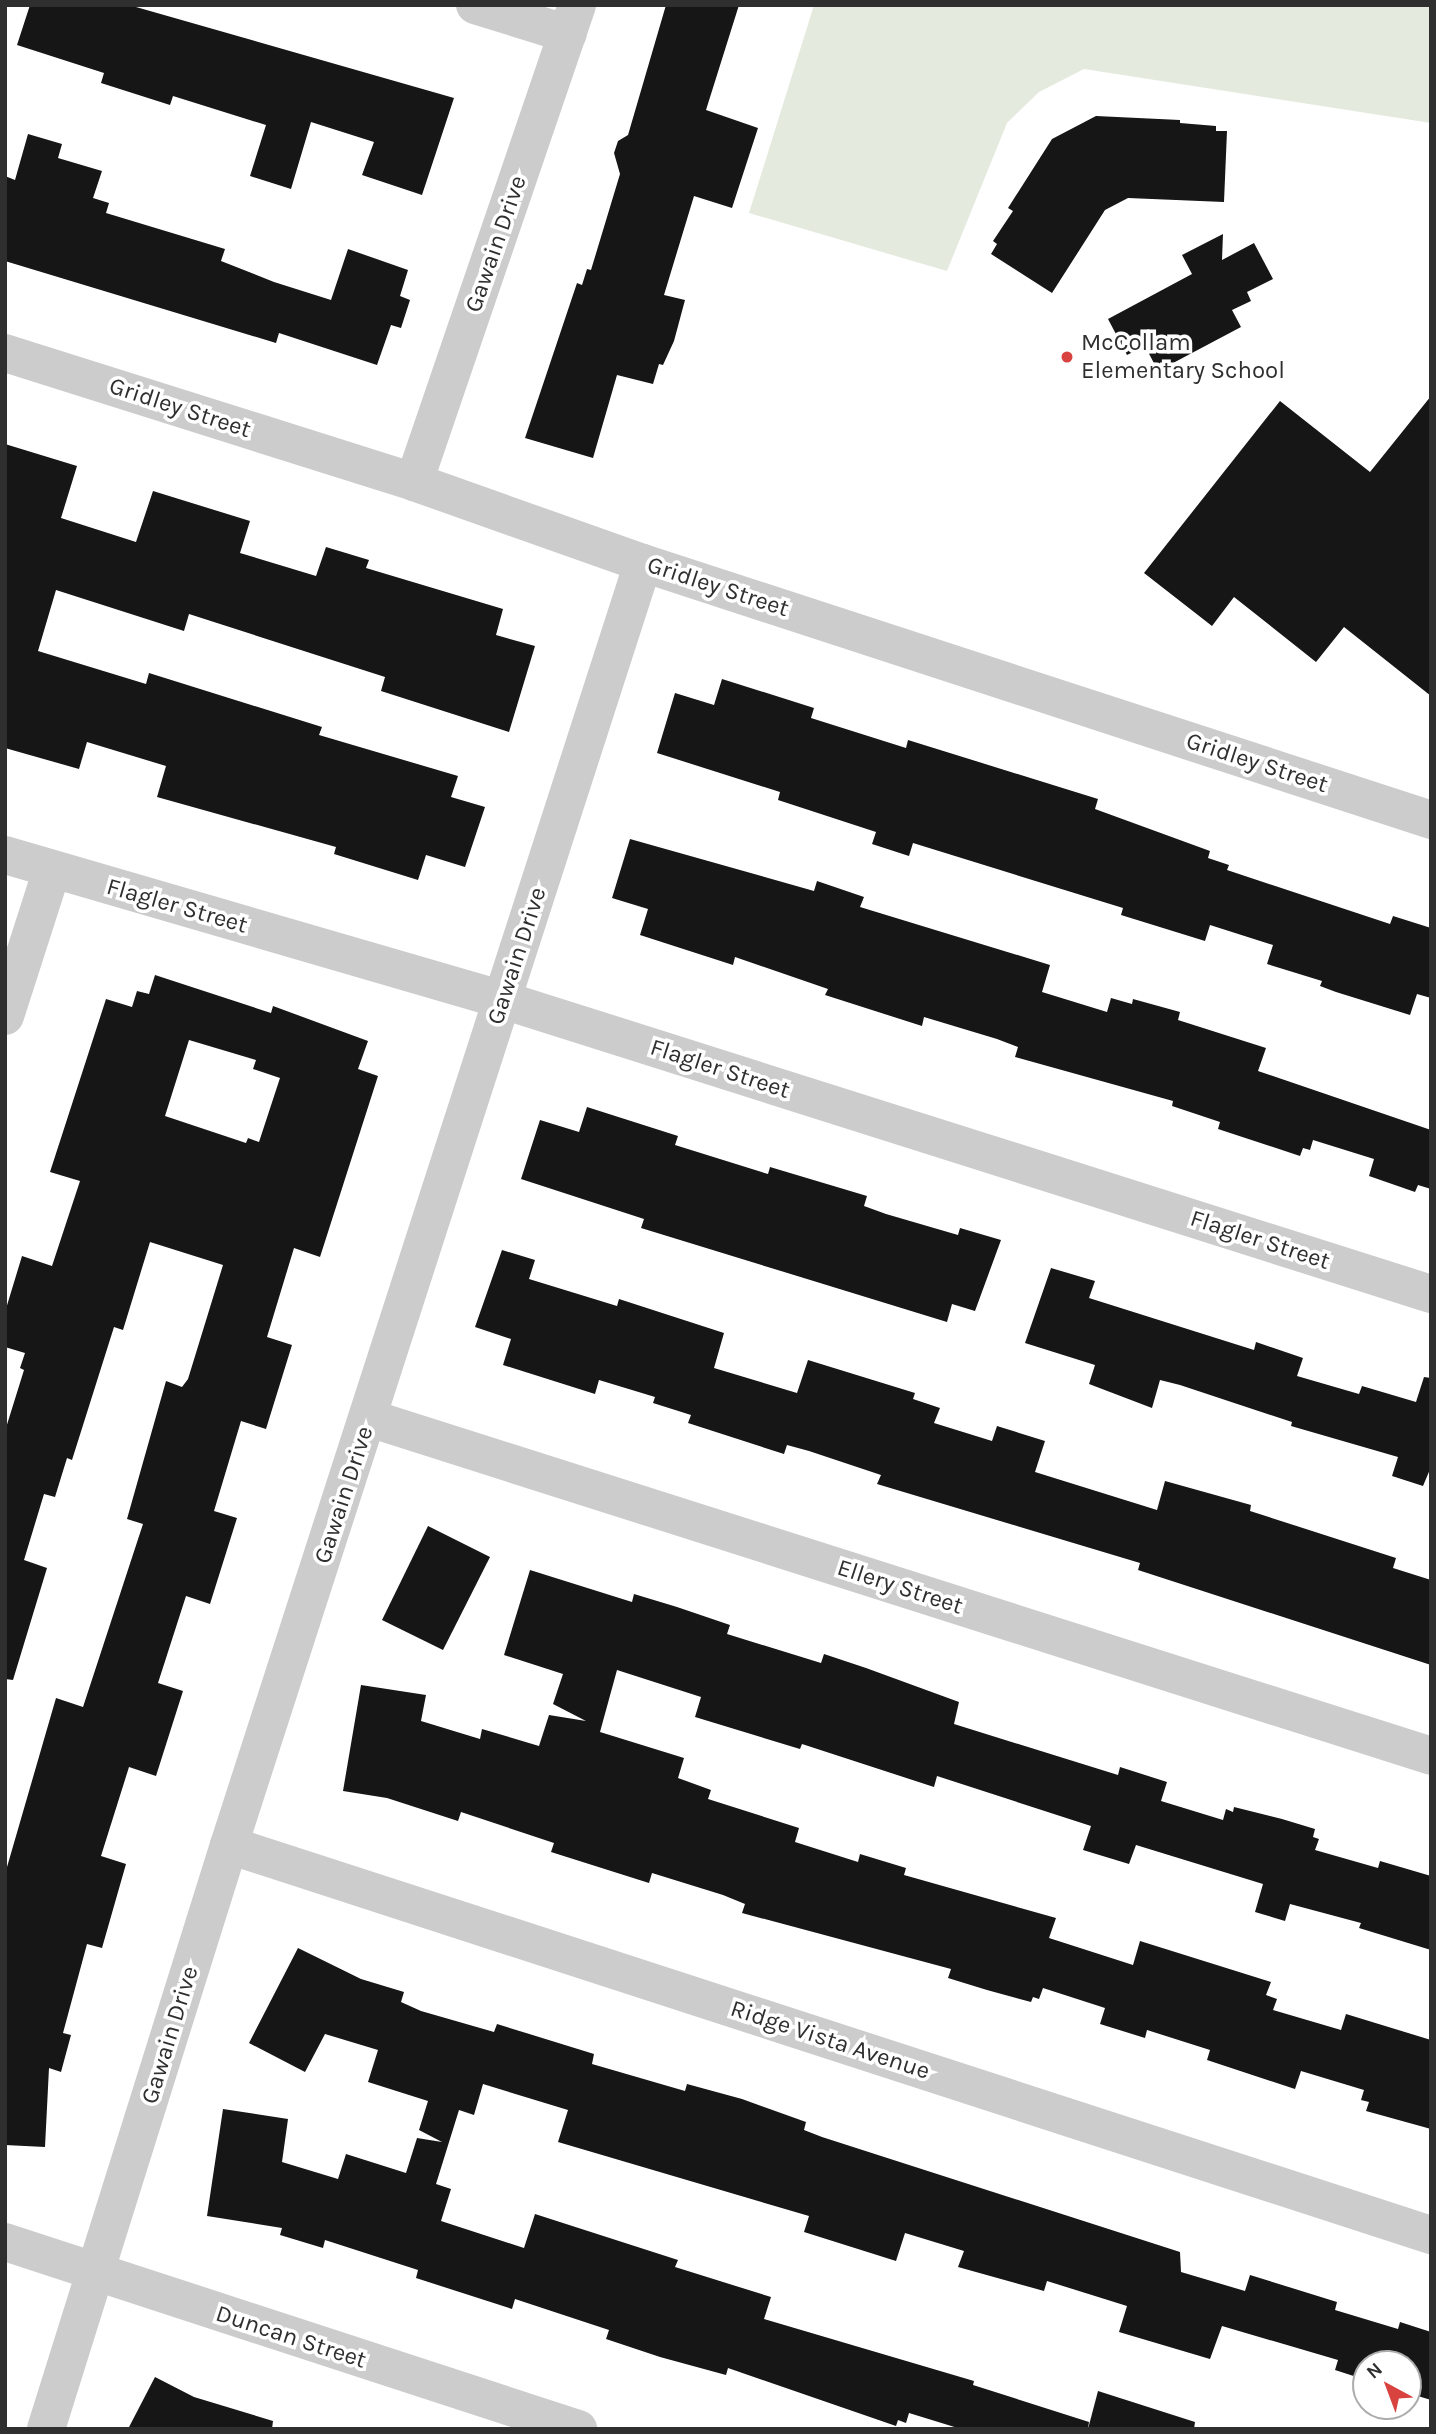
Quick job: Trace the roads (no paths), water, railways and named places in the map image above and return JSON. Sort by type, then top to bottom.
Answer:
[{"type":"street","points":[[475,5],[572,20]]},
{"type":"street","name":"Gawain Drive","points":[[414,482],[572,20]]},
{"type":"street","name":"Gridley Street","points":[[5,353],[414,482],[643,563],[1431,820]]},
{"type":"street","name":"Gawain Drive","points":[[47,2429],[229,1845],[643,563]]},
{"type":"street","name":"Flagler Street","points":[[5,855],[503,1000],[1431,1294]]},
{"type":"street","points":[[5,1016],[52,870]]},
{"type":"street","name":"Ellery Street","points":[[369,1418],[1431,1756]]},
{"type":"street","name":"Ridge Vista Avenue","points":[[229,1845],[1431,2235]]},
{"type":"street","name":"Duncan Street","points":[[5,2242],[96,2274],[578,2429]]},
{"type":"place","name":"McCollam Elementary School","points":[[1067,357]]}]
